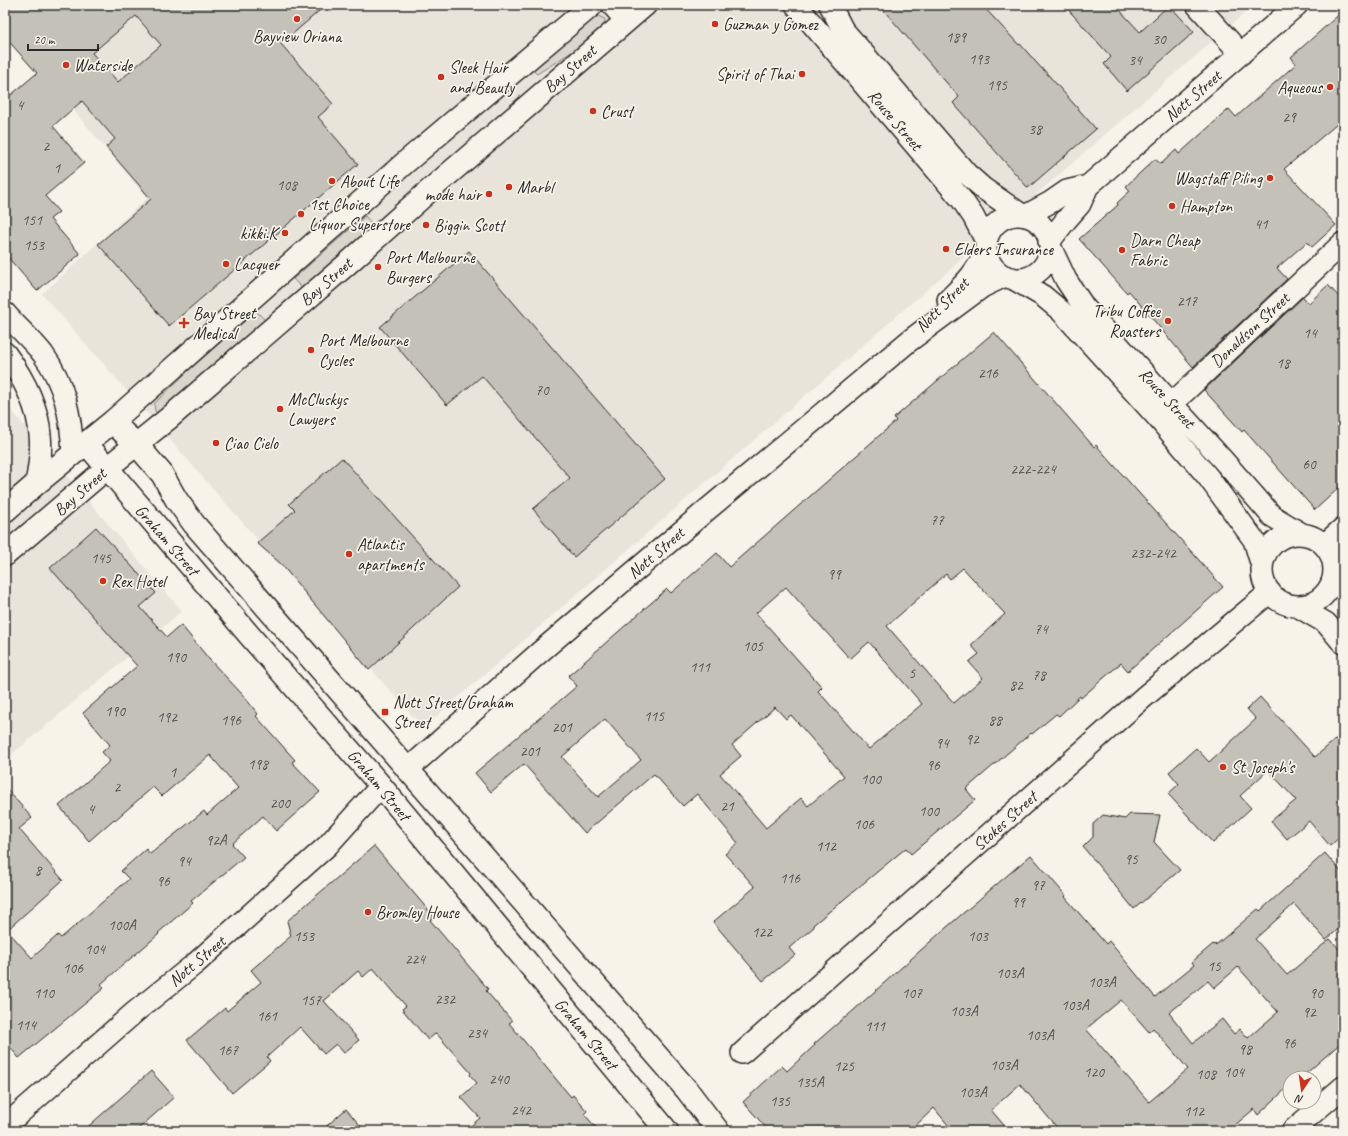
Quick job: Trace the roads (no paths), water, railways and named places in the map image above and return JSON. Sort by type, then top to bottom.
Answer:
[{"type":"main road","name":"Bay Street","points":[[5,511],[112,422],[407,161],[592,5]]},
{"type":"main road","name":"Bay Street","points":[[5,555],[107,468],[137,445],[346,265],[436,184],[620,13],[645,5]]},
{"type":"main road","name":"Graham Street","points":[[112,422],[137,445],[162,474],[176,499],[194,524],[687,1090],[718,1131]]},
{"type":"main road","name":"Graham Street","points":[[79,448],[107,468],[381,786],[662,1129]]},
{"type":"main road","points":[[67,503],[79,448]]},
{"type":"street","name":"Rouse Street","points":[[796,5],[962,200],[973,216],[986,245]]},
{"type":"street","points":[[1197,5],[1241,54]]},
{"type":"street","name":"Nott Street","points":[[1050,244],[1063,224],[1080,204],[1088,186],[1297,5]]},
{"type":"street","name":"Rouse Street","points":[[836,8],[843,30],[967,174],[990,193],[1024,216]]},
{"type":"street","name":"Nott Street","points":[[1024,216],[1051,202],[1067,191],[1088,186]]},
{"type":"street","points":[[1014,215],[1024,216],[1039,223],[1047,235],[1050,244],[1047,260],[1039,271],[1026,278],[1008,277],[993,267],[988,258],[986,245],[989,233],[999,221],[1014,215]]},
{"type":"street","name":"Donaldson Street","points":[[1165,410],[1343,243]]},
{"type":"street","name":"Rouse Street","points":[[1050,244],[1066,280],[1081,303],[1165,410],[1208,477],[1254,540],[1262,566]]},
{"type":"street","name":"Nott Street","points":[[908,340],[972,275],[980,263],[986,245]]},
{"type":"street","name":"Rouse Street","points":[[1008,277],[1043,296],[1061,311],[1165,410],[1272,516],[1302,534]]},
{"type":"street","name":"Nott Street","points":[[407,770],[558,637],[908,340],[982,287],[1008,277]]},
{"type":"street","points":[[10,318],[5,354],[24,383],[32,400],[40,430],[41,447],[36,484]]},
{"type":"street","points":[[10,318],[43,354],[60,384],[66,398],[79,448]]},
{"type":"street","points":[[1324,545],[1343,528]]},
{"type":"street","points":[[1302,534],[1314,538],[1324,545],[1331,555],[1338,586],[1328,590],[1320,599],[1309,604],[1298,606],[1277,600],[1270,592],[1262,575],[1262,566],[1265,555],[1280,539],[1290,535],[1302,534]]},
{"type":"street","name":"Stokes Street","points":[[742,1053],[1144,697],[1270,592]]},
{"type":"street","points":[[1298,606],[1326,623],[1343,643]]},
{"type":"street","name":"Nott Street","points":[[5,1126],[136,1012],[196,963],[327,846],[381,786]]},
{"type":"street","points":[[1292,1131],[1343,1087]]},
{"type":"street","name":"Graham Street","points":[[687,1090],[729,1131]]},
{"type":"place","name":"Bayview Oriana","points":[[297,19]]},
{"type":"place","name":"Guzman y Gomez","points":[[715,24]]},
{"type":"place","name":"Waterside","points":[[66,65]]},
{"type":"place","name":"Spirit of Thai","points":[[802,74]]},
{"type":"place","name":"Sleek Hair and Beauty","points":[[441,77]]},
{"type":"place","name":"Aqueous","points":[[1330,87]]},
{"type":"place","name":"Crust","points":[[593,111]]},
{"type":"place","name":"Wagstaff Piling","points":[[1270,178]]},
{"type":"place","name":"About Life","points":[[332,181]]},
{"type":"place","name":"Marbl","points":[[509,187]]},
{"type":"place","name":"mode hair","points":[[489,194]]},
{"type":"place","name":"Hampton","points":[[1172,206]]},
{"type":"place","name":"1st Choice Liquor Superstore","points":[[301,214]]},
{"type":"place","name":"Biggin Scott","points":[[426,225]]},
{"type":"place","name":"kikki.K","points":[[285,233]]},
{"type":"place","name":"Elders Insurance","points":[[946,249]]},
{"type":"place","name":"Darn Cheap Fabric","points":[[1122,250]]},
{"type":"place","name":"Lacquer","points":[[226,264]]},
{"type":"place","name":"Port Melbourne Burgers","points":[[378,267]]},
{"type":"place","name":"Tribu Coffee Roasters","points":[[1168,321]]},
{"type":"place","name":"Bay Street Medical","points":[[184,323]]},
{"type":"place","name":"Port Melbourne Cycles","points":[[311,350]]},
{"type":"place","name":"McCluskys Lawyers","points":[[280,409]]},
{"type":"place","name":"Ciao Cielo","points":[[216,443]]},
{"type":"place","name":"Atlantis apartments","points":[[349,554]]},
{"type":"place","name":"Rex Hotel","points":[[103,581]]},
{"type":"place","name":"Nott Street/Graham Street","points":[[385,712]]},
{"type":"place","name":"St Joseph's","points":[[1223,767]]},
{"type":"place","name":"Bromley House","points":[[368,912]]}]
